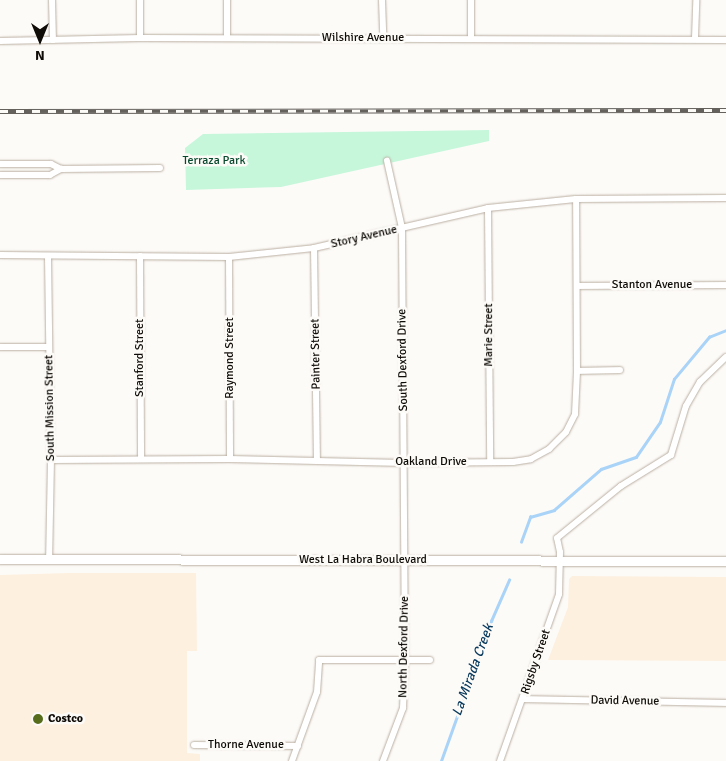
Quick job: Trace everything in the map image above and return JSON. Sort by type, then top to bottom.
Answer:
[{"type":"main road","name":"West La Habra Boulevard","points":[[0,559],[726,562]]},
{"type":"street","points":[[52,0],[53,40]]},
{"type":"street","points":[[140,0],[140,38]]},
{"type":"street","points":[[227,0],[227,38]]},
{"type":"street","points":[[382,0],[383,38]]},
{"type":"street","points":[[470,0],[470,38]]},
{"type":"street","points":[[696,0],[696,38]]},
{"type":"street","name":"Wilshire Avenue","points":[[0,41],[140,38],[696,38],[726,40]]},
{"type":"street","name":"South Dexford Drive","points":[[387,161],[402,228],[405,560]]},
{"type":"street","points":[[0,164],[51,164],[61,169],[160,168]]},
{"type":"street","points":[[0,175],[50,175],[61,169]]},
{"type":"street","name":"Story Avenue","points":[[0,255],[230,257],[314,248],[488,208],[576,199],[726,198]]},
{"type":"street","name":"Oakland Drive","points":[[51,460],[230,459],[513,462],[531,459],[549,448],[566,432],[574,414],[577,371],[576,199]]},
{"type":"street","name":"Marie Street","points":[[488,208],[490,461]]},
{"type":"street","name":"Painter Street","points":[[314,248],[317,460]]},
{"type":"street","name":"South Mission Street","points":[[48,256],[51,460],[50,560]]},
{"type":"street","name":"Stanford Street","points":[[140,256],[141,459]]},
{"type":"street","name":"Raymond Street","points":[[230,257],[230,459]]},
{"type":"street","name":"Stanton Avenue","points":[[577,286],[726,285]]},
{"type":"street","points":[[0,347],[49,347]]},
{"type":"street","name":"Rigsby Street","points":[[500,761],[559,594],[560,560],[557,538],[621,486],[671,455],[686,406],[700,382],[726,357]]},
{"type":"street","points":[[577,371],[620,370]]},
{"type":"street","name":"North Dexford Drive","points":[[383,761],[404,708],[405,560]]},
{"type":"street","points":[[292,761],[317,692],[318,660],[430,660]]},
{"type":"street","name":"David Avenue","points":[[523,700],[726,703]]},
{"type":"street","name":"Thorne Avenue","points":[[194,745],[298,746]]},
{"type":"shaded area","points":[[196,573],[197,651],[187,651],[187,753],[200,754],[200,761],[0,761],[0,575]]},
{"type":"shaded area","points":[[572,576],[726,577],[726,661],[548,660],[568,607],[569,579]]},
{"type":"green space","name":"Terraza Park","points":[[489,130],[489,141],[281,187],[186,190],[185,148],[203,134]]},
{"type":"waterway","name":"La Mirada Creek","points":[[521,542],[530,517],[554,510],[601,469],[636,457],[660,422],[674,379],[709,337],[726,330]]},
{"type":"waterway","name":"La Mirada Creek","points":[[441,761],[491,621],[509,580]]},
{"type":"railway","points":[[0,111],[726,110]]},
{"type":"place","name":"Costco","points":[[38,719]]}]
